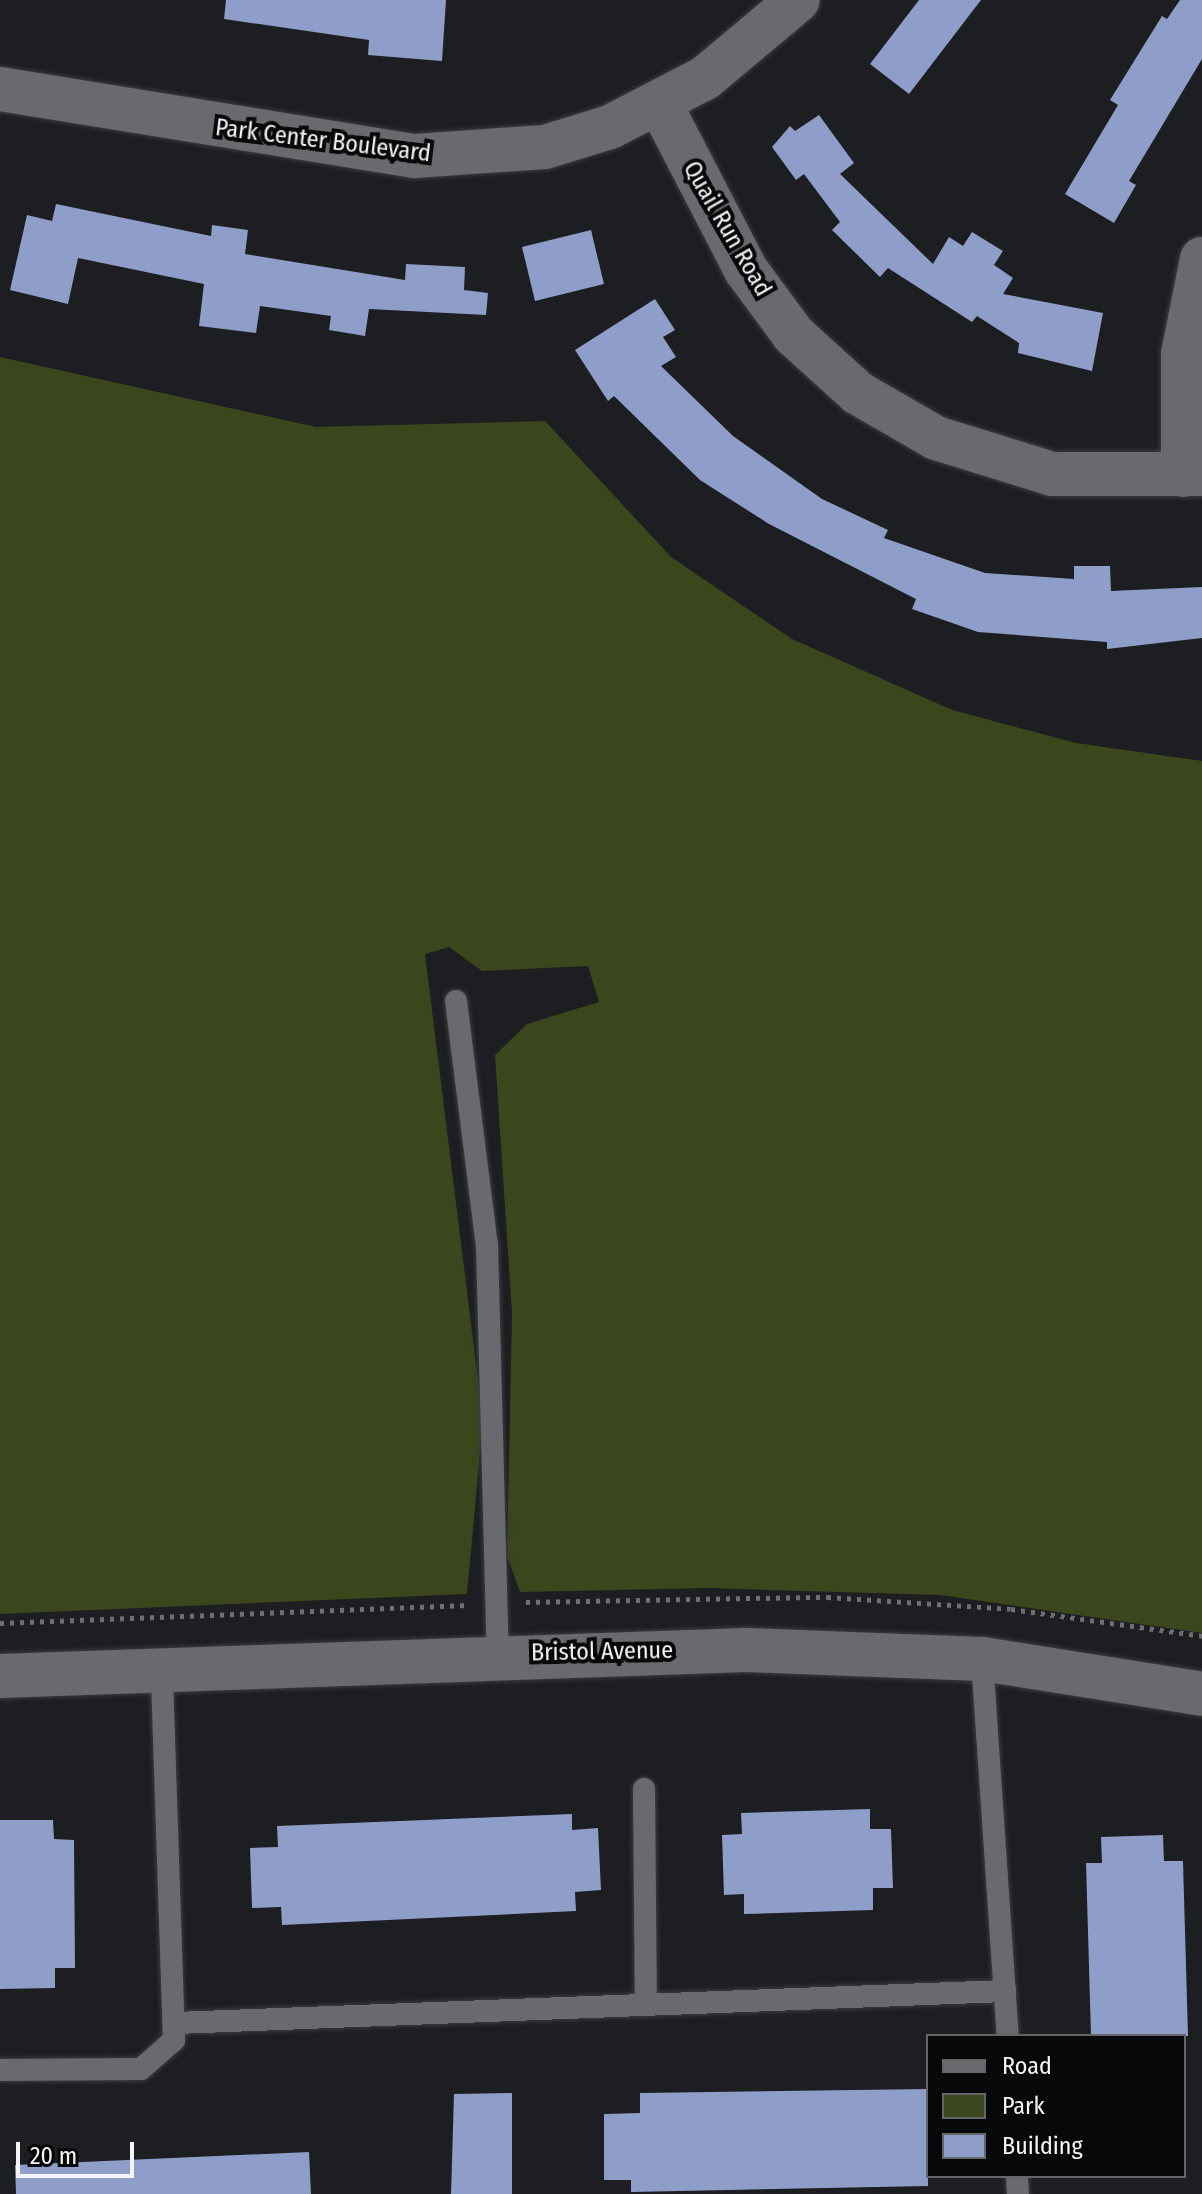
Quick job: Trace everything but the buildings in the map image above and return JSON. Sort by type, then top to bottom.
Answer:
[{"type":"street","name":"Park Center Boulevard","points":[[0,89],[415,156],[545,147],[660,104],[737,57],[798,0]]},
{"type":"street","name":"Quail Run Road","points":[[660,104],[746,270],[794,335],[858,393],[936,438],[1012,464],[1123,479],[1192,475]]},
{"type":"street","points":[[1192,475],[1183,354],[1202,259]]},
{"type":"street","name":"Bristol Avenue","points":[[0,1676],[498,1653],[747,1650],[982,1659],[1202,1694]]},
{"type":"lane","points":[[456,1001],[487,1245],[498,1653]]},
{"type":"lane","points":[[982,1659],[1008,2034]]},
{"type":"lane","points":[[0,2070],[141,2069],[167,2050],[176,2023],[162,1669]]},
{"type":"lane","points":[[644,1789],[646,2005]]},
{"type":"lane","points":[[176,2023],[1005,1991]]},
{"type":"green space","points":[[0,357],[316,427],[545,421],[671,557],[792,639],[952,710],[1076,743],[1202,761],[1202,1633],[940,1595],[708,1588],[520,1592],[507,1556],[512,1313],[495,1055],[527,1024],[599,1002],[588,966],[482,971],[449,947],[425,954],[483,1420],[467,1594],[0,1614]]}]
